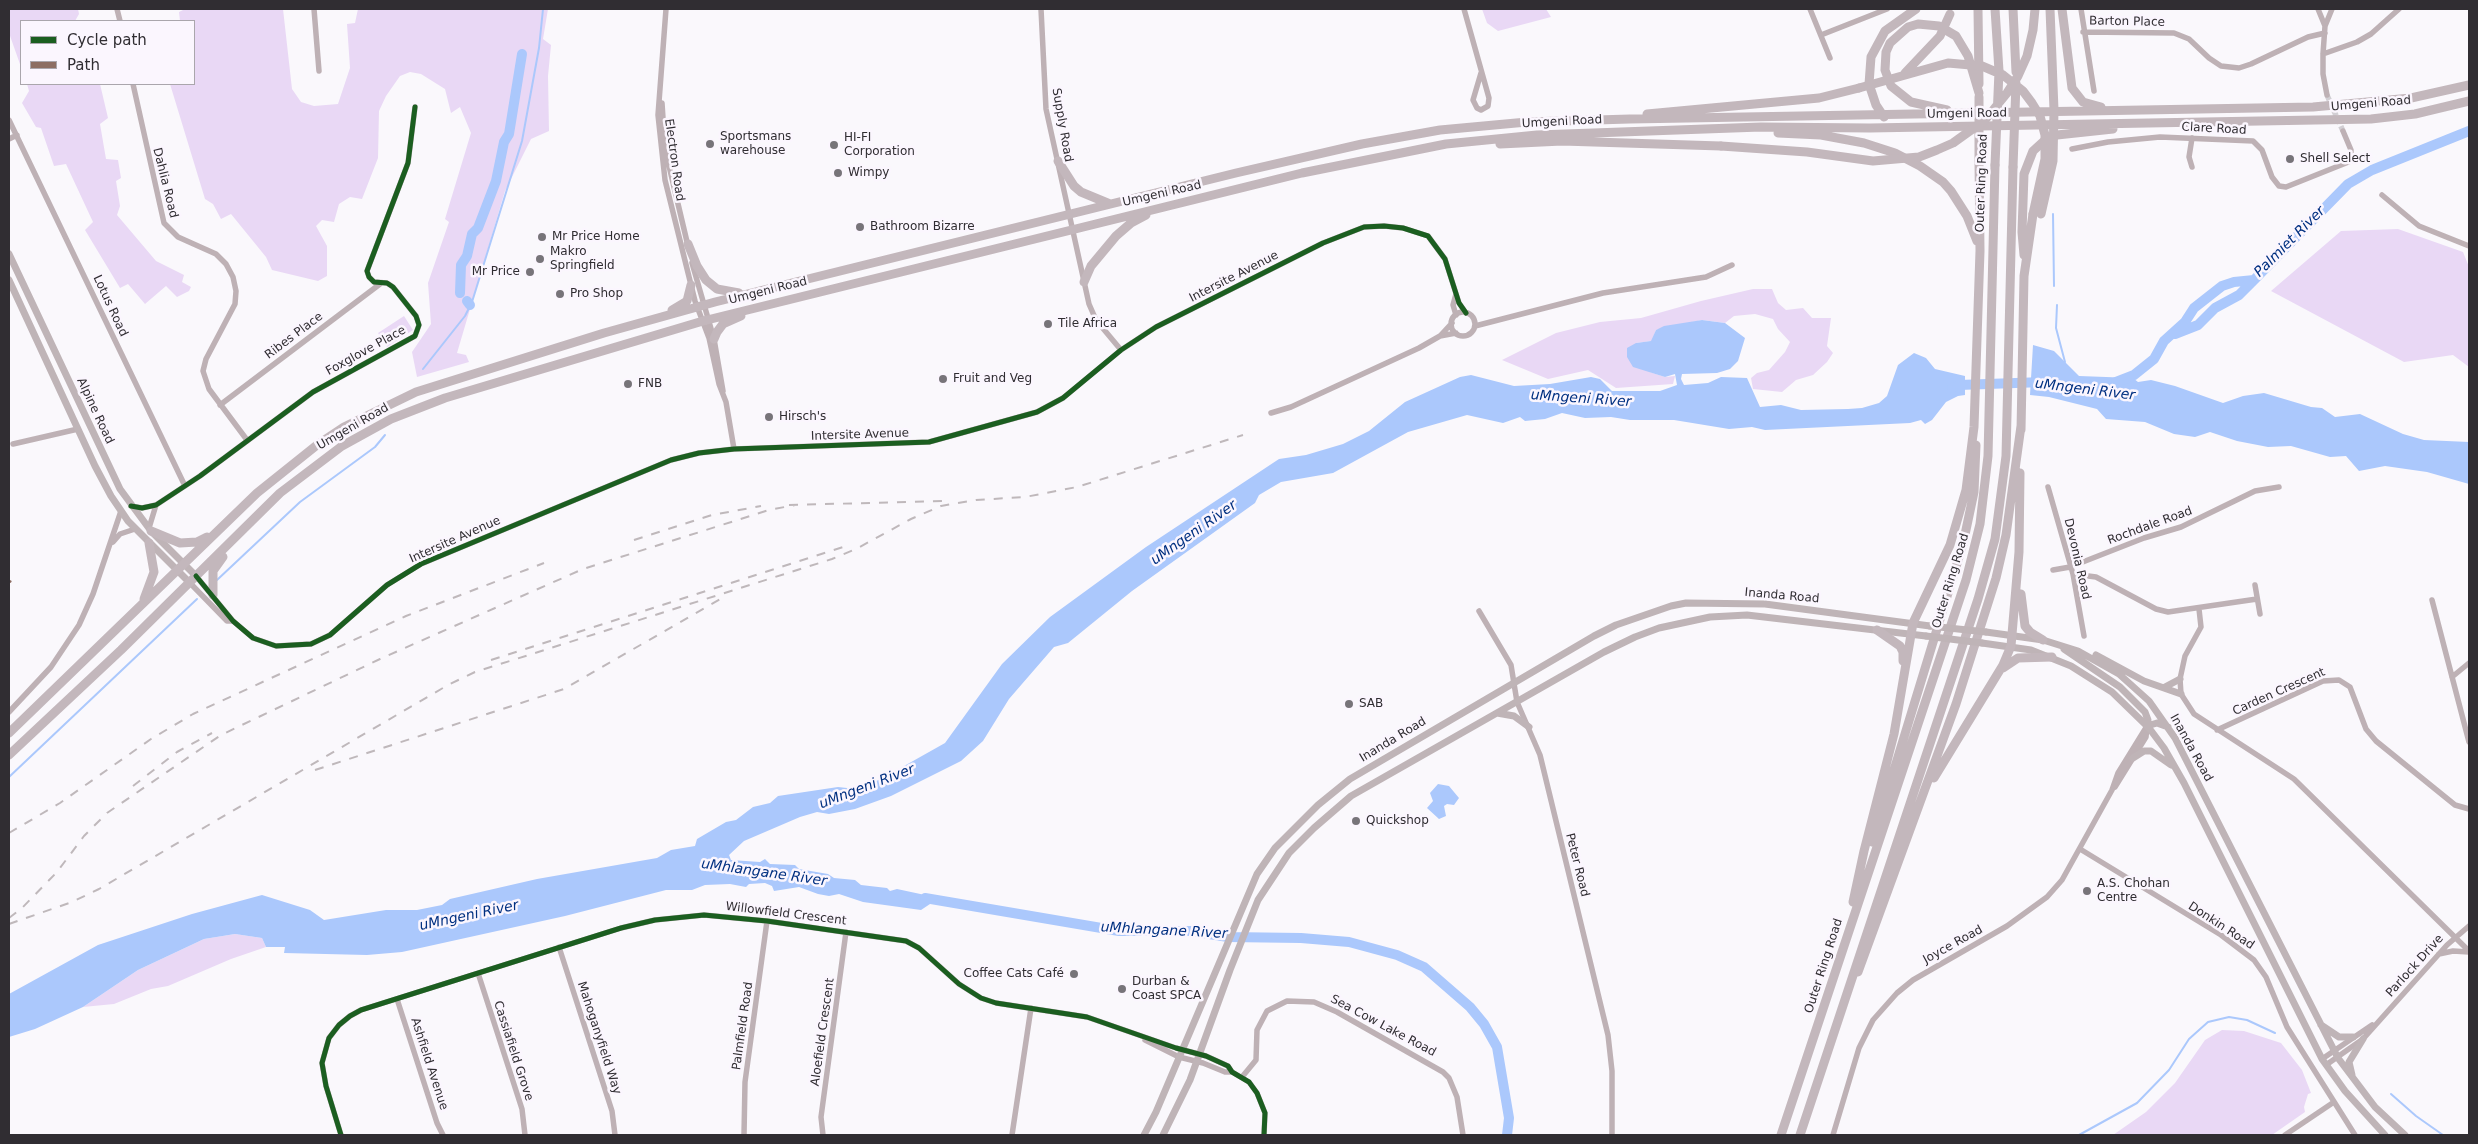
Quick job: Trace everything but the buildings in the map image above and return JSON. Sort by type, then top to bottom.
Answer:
[{"type":"highway","points":[[1904,128],[1882,116],[1869,84],[1872,56],[1886,31],[1916,9]]},
{"type":"highway","points":[[1856,892],[1963,544],[1974,492],[1974,427],[1980,251],[1978,9]]},
{"type":"highway","name":"Outer Ring Road","points":[[1782,1135],[1966,580],[1980,524],[1988,456],[1999,71],[1995,9]]},
{"type":"highway","points":[[1800,1135],[1978,599],[2000,513],[2006,456],[2016,72],[2013,9]]},
{"type":"highway","points":[[1435,146],[1562,141],[1721,146],[1807,152],[1873,161],[1920,157],[1953,143],[1985,120],[2003,99],[2018,76],[2026,56],[2033,30],[2035,9]]},
{"type":"highway","points":[[2037,214],[2050,181],[2054,144],[2050,9]]},
{"type":"highway","points":[[2062,9],[2072,88],[2083,102],[2115,110]]},
{"type":"highway","points":[[1903,74],[1940,36],[1950,12]]},
{"type":"highway","points":[[1961,113],[1911,102],[1891,86],[1885,70],[1886,52],[1890,43],[1899,33],[1918,24],[1939,26],[1949,30],[1956,36],[1968,56],[1979,95]]},
{"type":"highway","points":[[1630,119],[1659,112],[1819,98],[1948,63],[1971,64],[1991,69],[2003,75],[2023,91],[2040,116],[2045,136],[2045,158],[2037,214],[2025,271]]},
{"type":"highway","name":"Umgeni Road","points":[[9,733],[214,533],[288,466],[324,440],[368,414],[416,392],[700,306],[1362,144],[1431,132],[1527,122],[1630,119],[2313,107],[2411,98],[2469,85]]},
{"type":"highway","name":"Umgeni Road","points":[[9,755],[193,580],[280,493],[342,446],[366,432],[411,411],[753,307],[1164,206],[1373,157],[1435,146],[1537,135],[1710,129],[1904,128],[2371,119],[2415,114],[2469,101]]},
{"type":"highway","points":[[2043,640],[2030,632],[2023,620],[2019,552],[2019,457],[2025,271],[2022,232],[2024,174],[2028,159],[2036,147],[2048,138],[2062,134],[2175,123]]},
{"type":"highway","points":[[1710,129],[1821,135],[1864,143],[1895,153],[1934,174],[1951,191],[1967,216],[1980,251]]},
{"type":"highway","points":[[1058,161],[1074,186],[1081,192],[1111,204]]},
{"type":"highway","points":[[1084,282],[1094,261],[1124,229],[1138,218],[1164,206]]},
{"type":"highway","points":[[688,244],[700,273],[710,284],[725,292],[752,293]]},
{"type":"highway","points":[[661,317],[687,301],[691,285]]},
{"type":"highway","points":[[714,339],[723,324],[744,315],[753,307]]},
{"type":"highway","points":[[1841,953],[1864,851],[1894,734],[1910,634],[1913,623],[1950,545],[1974,455]]},
{"type":"highway","points":[[1840,1016],[1872,940],[1956,704],[1996,578],[2006,535],[2019,457]]},
{"type":"highway","points":[[213,595],[211,576],[215,566],[280,493]]},
{"type":"highway","points":[[150,529],[180,543],[197,542],[214,533]]},
{"type":"highway","points":[[141,606],[151,585],[154,572],[149,543]]},
{"type":"highway","points":[[1922,800],[1998,674],[2011,646],[2014,635],[2019,552]]},
{"type":"highway","points":[[1877,630],[1896,641],[1903,652],[1904,676]]},
{"type":"highway","points":[[1998,674],[2006,665],[2018,658],[2052,657]]},
{"type":"main road","name":"Alpine Road","points":[[9,254],[108,465],[130,506],[184,564],[193,580]]},
{"type":"main road","points":[[16,295],[22,291],[19,274]]},
{"type":"main road","name":"Alpine Road","points":[[9,280],[95,466],[121,511],[135,529],[176,571],[193,580]]},
{"type":"main road","name":"Inanda Road","points":[[1144,1135],[1156,1112],[1257,874],[1275,848],[1338,788],[1514,681],[1616,625],[1671,606],[1686,603],[1765,604],[2014,635],[2060,645],[2096,660],[2119,674],[2149,701],[2168,727],[2336,1054],[2354,1081],[2380,1113],[2405,1135]]},
{"type":"main road","name":"Inanda Road","points":[[1163,1135],[1177,1111],[1252,914],[1271,878],[1284,859],[1337,807],[1374,782],[1635,636],[1710,616],[1747,614],[2011,646],[2052,657],[2078,669],[2104,686],[2147,726],[2175,769],[2324,1062],[2345,1091],[2385,1135]]},
{"type":"main road","points":[[2060,645],[2067,645],[2092,653],[2144,680],[2181,694]]},
{"type":"main road","points":[[2060,645],[2120,686],[2146,712],[2147,726],[2157,723],[2168,727]]},
{"type":"main road","points":[[2165,687],[2180,680]]},
{"type":"main road","points":[[1497,713],[1514,716],[1529,728]]},
{"type":"main road","points":[[2134,758],[2144,751],[2151,751],[2175,769]]},
{"type":"main road","points":[[2318,1021],[2333,1035],[2344,1038],[2353,1037]]},
{"type":"main road","points":[[2354,1081],[2349,1062],[2363,1039]]},
{"type":"street","points":[[314,9],[319,71]]},
{"type":"street","points":[[660,86],[666,9]]},
{"type":"street","name":"Supply Road","points":[[1041,9],[1046,108],[1089,304],[1096,320],[1121,350]]},
{"type":"street","points":[[1464,9],[1489,103],[1487,108],[1481,110],[1477,108],[1473,100],[1481,73]]},
{"type":"street","points":[[1810,9],[1830,58]]},
{"type":"street","points":[[1821,35],[1887,9]]},
{"type":"street","name":"Barton Place","points":[[2081,9],[2083,32],[2174,34],[2189,40],[2221,66],[2239,68],[2252,64],[2308,36],[2325,33]]},
{"type":"street","points":[[2318,9],[2326,26]]},
{"type":"street","points":[[2327,95],[2323,54],[2326,26],[2332,9]]},
{"type":"street","points":[[2323,54],[2357,42],[2371,34],[2399,9]]},
{"type":"street","points":[[2083,32],[2094,91]]},
{"type":"street","name":"Dahlia Road","points":[[133,85],[157,200],[164,223],[178,236],[222,259],[230,270],[235,284],[236,297],[232,312],[206,360],[203,371],[207,385],[247,440]]},
{"type":"street","name":"Electron Road","points":[[660,86],[666,149],[700,306]]},
{"type":"street","name":"Electron Road","points":[[660,86],[658,116],[660,145],[670,201],[691,285],[700,306]]},
{"type":"street","name":"Foxglove Place","points":[[156,505],[321,387],[415,336],[419,325],[416,316],[394,287],[388,283],[380,284],[369,277],[367,267],[410,156],[415,107]]},
{"type":"street","name":"Lotus Road","points":[[9,120],[185,486]]},
{"type":"street","name":"Clare Road","points":[[2072,148],[2135,139],[2192,138],[2256,142],[2262,150],[2272,177],[2279,186],[2286,187],[2351,161],[2352,150],[2344,131]]},
{"type":"street","points":[[9,139],[17,134]]},
{"type":"street","points":[[2192,138],[2189,158],[2192,167]]},
{"type":"street","points":[[2382,195],[2419,226],[2469,246]]},
{"type":"street","name":"Intersite Avenue","points":[[193,580],[213,595],[233,621],[253,638],[267,644],[283,647],[311,644],[336,630],[387,586],[421,564],[656,466],[699,453],[734,449],[913,444],[961,435],[1030,414],[1052,405],[1121,350],[1162,324],[1323,243],[1364,228],[1384,226],[1403,228],[1428,236],[1445,259],[1456,294],[1466,313]]},
{"type":"street","points":[[1475,326],[1603,293],[1706,277],[1732,265]]},
{"type":"street","name":"Ribes Place","points":[[220,405],[380,284]]},
{"type":"street","name":"Intersite Avenue","points":[[1456,294],[1453,306],[1456,316]]},
{"type":"street","points":[[700,306],[714,339],[723,391],[731,419],[734,449]]},
{"type":"street","points":[[1271,413],[1291,407],[1419,348],[1440,336],[1456,316],[1466,313],[1472,316],[1475,326],[1472,332],[1466,335],[1456,333],[1440,336]]},
{"type":"street","points":[[706,320],[719,384],[723,391]]},
{"type":"street","points":[[1452,323],[1456,333]]},
{"type":"street","points":[[13,444],[78,429]]},
{"type":"street","name":"Rochdale Road","points":[[2053,570],[2072,570],[2144,538],[2181,527],[2255,491],[2279,486]]},
{"type":"street","name":"Devonia Road","points":[[2048,487],[2072,570],[2084,636]]},
{"type":"street","points":[[130,506],[142,508],[156,505],[150,529]]},
{"type":"street","points":[[9,712],[51,666],[70,641],[90,601],[121,511]]},
{"type":"street","points":[[110,546],[116,536],[135,529]]},
{"type":"street","points":[[2072,570],[2096,577],[2164,612],[2199,609],[2257,599]]},
{"type":"street","name":"Intersite Avenue","points":[[193,580],[227,621],[233,621]]},
{"type":"street","points":[[2255,585],[2260,614]]},
{"type":"street","points":[[2432,600],[2469,742]]},
{"type":"street","points":[[2199,609],[2200,627],[2186,656],[2180,680],[2181,694],[2194,714],[2294,779],[2469,952]]},
{"type":"street","name":"Peter Road","points":[[1480,611],[1511,665],[1517,702],[1540,755],[1608,1035],[1612,1071],[1612,1135]]},
{"type":"street","points":[[2452,677],[2469,663]]},
{"type":"street","name":"Carden Crescent","points":[[2217,730],[2324,681],[2339,680],[2350,688],[2366,729],[2376,742],[2455,805],[2469,809]]},
{"type":"street","name":"Joyce Road","points":[[1833,1135],[1859,1048],[1870,1025],[1884,1006],[1913,980],[2038,906],[2062,880],[2112,790],[2146,737],[2147,726]]},
{"type":"street","name":"Joyce Road","points":[[2112,790],[2118,773],[2147,726]]},
{"type":"street","name":"Donkin Road","points":[[2080,849],[2220,935],[2254,960],[2266,977],[2287,1026],[2355,1135]]},
{"type":"street","name":"Willowfield Crescent","points":[[341,1135],[322,1063],[326,1044],[335,1030],[350,1016],[627,926],[676,917],[715,916],[767,921],[906,941],[933,958],[973,994],[996,1003],[1087,1017],[1180,1053],[1198,1058],[1225,1072],[1232,1072],[1242,1077]]},
{"type":"street","name":"Palmfield Road","points":[[744,1135],[745,1090],[767,921]]},
{"type":"street","name":"Parlock Drive","points":[[2324,1062],[2363,1039],[2377,1021],[2454,937],[2469,926]]},
{"type":"street","name":"Aloefield Crescent","points":[[823,1135],[821,1117],[846,932]]},
{"type":"street","name":"Mahoganyfield Way","points":[[559,947],[612,1111],[615,1135]]},
{"type":"street","points":[[2438,955],[2453,951],[2469,952]]},
{"type":"street","name":"Cassiafield Grove","points":[[478,973],[522,1109],[525,1135]]},
{"type":"street","name":"Ashfield Avenue","points":[[398,999],[437,1123],[443,1135]]},
{"type":"street","name":"Sea Cow Lake Road","points":[[1242,1077],[1256,1060],[1258,1048],[1257,1030],[1268,1011],[1287,1001],[1314,1002],[1336,1012],[1443,1072],[1449,1078],[1457,1097],[1463,1135]]},
{"type":"street","points":[[1012,1135],[1031,1008]]},
{"type":"street","name":"Parlock Drive","points":[[2336,1054],[2353,1037],[2377,1021]]},
{"type":"street","points":[[1242,1077],[1257,1093],[1264,1106],[1264,1135]]},
{"type":"street","points":[[2285,1135],[2334,1102]]},
{"type":"shaded area","points":[[9,9],[78,9],[79,14],[76,20],[20,20],[20,64],[9,33]]},
{"type":"shaded area","points":[[185,9],[283,9],[292,89],[301,102],[314,106],[338,104],[350,68],[347,24],[355,23],[358,9],[548,9],[543,39],[551,45],[548,76],[549,131],[531,139],[505,191],[457,353],[466,355],[469,362],[417,377],[412,352],[431,324],[428,283],[449,222],[445,219],[471,133],[460,107],[451,113],[445,89],[421,74],[410,72],[400,76],[386,96],[379,111],[378,158],[362,199],[350,197],[339,204],[334,222],[322,220],[316,226],[327,246],[327,276],[318,281],[272,270],[266,257],[231,214],[221,219],[213,204],[205,199],[170,85],[195,85],[195,20],[180,20],[179,12]]},
{"type":"shaded area","points":[[1482,9],[1546,9],[1551,17],[1498,31],[1487,23]]},
{"type":"shaded area","points":[[27,85],[100,85],[108,118],[100,124],[106,159],[118,160],[121,178],[116,181],[120,206],[117,215],[156,261],[184,275],[182,282],[191,287],[189,291],[177,297],[166,286],[145,304],[128,284],[120,288],[85,230],[93,222],[66,164],[54,166],[41,128],[36,127],[22,103],[29,91]]},
{"type":"shaded area","points":[[2398,229],[2463,252],[2469,267],[2469,367],[2453,355],[2404,362],[2271,291],[2341,231]]},
{"type":"shaded area","points":[[1753,289],[1772,289],[1778,303],[1786,310],[1803,308],[1812,318],[1831,318],[1827,346],[1833,353],[1827,362],[1813,375],[1796,380],[1782,392],[1753,389],[1751,378],[1757,373],[1769,370],[1785,352],[1790,342],[1778,329],[1773,319],[1755,314],[1734,316],[1725,323],[1702,320],[1656,330],[1652,341],[1636,343],[1650,372],[1665,377],[1675,376],[1673,384],[1616,388],[1588,370],[1548,379],[1502,360],[1556,333],[1600,322],[1641,318]]},
{"type":"shaded area","points":[[404,316],[413,330],[387,347],[378,333]]},
{"type":"shaded area","points":[[235,934],[262,938],[266,947],[231,959],[168,986],[151,989],[114,1004],[83,1007],[138,970],[204,939]]},
{"type":"shaded area","points":[[2222,1030],[2244,1031],[2281,1043],[2302,1070],[2311,1093],[2308,1094],[2304,1107],[2305,1112],[2272,1135],[2113,1135],[2146,1112],[2175,1083],[2205,1040]]},
{"type":"water","points":[[1702,320],[1725,323],[1745,338],[1738,361],[1730,369],[1717,373],[1682,374],[1681,379],[1684,385],[1708,383],[1721,377],[1747,378],[1760,407],[1781,405],[1801,410],[1848,409],[1862,408],[1879,403],[1887,396],[1898,365],[1914,353],[1926,358],[1935,369],[1965,376],[1965,395],[1946,402],[1932,420],[1925,424],[1921,420],[1910,423],[1765,430],[1752,427],[1729,429],[1674,420],[1630,420],[1611,417],[1585,418],[1562,413],[1545,419],[1525,421],[1520,417],[1503,423],[1467,415],[1408,432],[1333,473],[1281,482],[1259,495],[1255,503],[1132,591],[1068,643],[1054,647],[1009,699],[983,741],[961,761],[891,796],[855,809],[829,814],[817,812],[800,817],[744,841],[729,855],[731,860],[760,862],[765,859],[770,864],[795,865],[799,869],[828,874],[834,878],[855,880],[861,885],[887,888],[890,891],[897,889],[939,898],[921,910],[863,902],[839,894],[829,896],[818,894],[799,887],[774,891],[772,886],[765,883],[749,884],[746,887],[730,884],[705,885],[692,890],[666,890],[565,916],[402,952],[367,955],[284,953],[285,947],[266,947],[262,938],[235,934],[204,939],[138,970],[83,1007],[35,1029],[9,1037],[9,994],[98,945],[192,914],[262,895],[310,910],[324,920],[386,910],[417,910],[442,905],[450,899],[537,879],[657,858],[671,850],[695,846],[697,839],[726,822],[736,820],[753,807],[770,803],[778,796],[838,787],[856,789],[881,779],[945,743],[1002,664],[1050,617],[1146,547],[1279,459],[1306,455],[1343,444],[1369,431],[1405,402],[1460,377],[1471,375],[1514,386],[1550,384],[1591,377],[1600,379],[1612,391],[1660,391],[1677,385],[1675,374],[1665,377],[1633,367],[1627,357],[1627,348],[1636,343],[1651,341],[1656,330],[1664,326]]},
{"type":"water","points":[[2033,345],[2054,351],[2079,376],[2133,378],[2138,382],[2151,380],[2175,386],[2223,403],[2243,396],[2264,393],[2311,407],[2322,408],[2335,417],[2360,414],[2403,434],[2424,440],[2469,442],[2469,484],[2427,472],[2385,466],[2359,471],[2346,456],[2330,457],[2291,446],[2268,447],[2237,441],[2210,432],[2195,437],[2174,434],[2145,422],[2106,419],[2097,409],[2049,397],[2030,395]]},
{"type":"water","points":[[1438,784],[1449,786],[1459,798],[1454,805],[1447,804],[1444,806],[1446,816],[1439,819],[1427,808],[1433,801],[1430,793]]},
{"type":"waterway","points":[[423,369],[465,316],[472,302],[522,141],[539,48],[543,9]]},
{"type":"waterway","points":[[460,293],[461,265],[467,256],[472,234],[478,228],[496,181],[504,142],[509,134],[522,54]]},
{"type":"waterway","name":"Palmiet River","points":[[2116,382],[2134,375],[2154,359],[2164,341],[2185,322],[2194,308],[2222,286],[2234,282],[2254,280],[2348,184],[2372,170],[2469,131]]},
{"type":"waterway","points":[[2053,214],[2054,286]]},
{"type":"waterway","points":[[2175,334],[2198,325],[2215,308],[2239,295],[2254,280]]},
{"type":"waterway","points":[[467,301],[470,305]]},
{"type":"waterway","points":[[2057,305],[2056,328],[2065,362]]},
{"type":"waterway","name":"uMngeni River","points":[[1952,388],[1959,385],[2044,382]]},
{"type":"waterway","points":[[217,580],[300,502],[375,447],[385,435]]},
{"type":"waterway","points":[[9,777],[197,599]]},
{"type":"waterway","name":"uMhlangane River","points":[[925,898],[1119,931],[1190,931],[1228,937],[1301,938],[1349,942],[1397,955],[1424,967],[1470,1007],[1484,1024],[1497,1047],[1509,1118],[1507,1135]]},
{"type":"waterway","points":[[2079,1135],[2137,1103],[2169,1070],[2189,1039],[2208,1022],[2229,1017],[2247,1020],[2275,1033]]},
{"type":"waterway","points":[[2391,1094],[2416,1116],[2443,1135]]},
{"type":"tunnel","points":[[2327,95],[2343,131]]},
{"type":"railway","points":[[9,924],[72,902],[99,889],[448,685],[475,672],[832,559],[856,549],[911,519],[941,506],[976,500],[1025,497],[1077,487],[1243,435]]},
{"type":"railway","points":[[789,505],[946,501]]},
{"type":"railway","points":[[9,918],[22,908],[57,872],[84,836],[107,813],[221,735],[380,659],[583,569],[769,510],[795,505]]},
{"type":"railway","points":[[634,540],[712,515],[761,506]]},
{"type":"railway","points":[[491,660],[846,546]]},
{"type":"railway","points":[[9,833],[60,803],[151,739],[193,714],[406,616],[544,563]]},
{"type":"railway","points":[[315,770],[564,689],[722,598]]},
{"type":"railway","points":[[133,786],[177,752],[212,733]]},
{"type":"cycle path","points":[[131,506],[142,508],[156,505],[200,476],[313,392],[415,336],[419,325],[416,316],[393,287],[387,283],[374,282],[369,277],[367,271],[408,163],[415,107]]},
{"type":"cycle path","points":[[196,576],[233,621],[253,638],[276,646],[311,644],[330,635],[387,585],[421,564],[671,460],[699,453],[734,449],[929,442],[1037,412],[1063,398],[1121,350],[1156,327],[1323,243],[1364,227],[1384,226],[1403,228],[1428,236],[1445,259],[1459,303],[1466,313]]},
{"type":"cycle path","points":[[341,1135],[326,1086],[322,1063],[329,1038],[339,1025],[350,1016],[361,1010],[621,928],[655,920],[704,915],[767,921],[906,941],[919,948],[959,984],[981,998],[996,1003],[1087,1017],[1176,1048],[1206,1056],[1228,1066],[1232,1072],[1249,1082],[1257,1093],[1265,1113],[1264,1135]]},
{"type":"place","name":"Sportsmans warehouse","points":[[710,144]]},
{"type":"place","name":"HI-FI Corporation","points":[[834,145]]},
{"type":"place","name":"Shell Select","points":[[2290,159]]},
{"type":"place","name":"Wimpy","points":[[838,173]]},
{"type":"place","name":"Bathroom Bizarre","points":[[860,227]]},
{"type":"place","name":"Mr Price Home","points":[[542,237]]},
{"type":"place","name":"Makro Springfield","points":[[540,259]]},
{"type":"place","name":"Mr Price","points":[[530,272]]},
{"type":"place","name":"Pro Shop","points":[[560,294]]},
{"type":"place","name":"Tile Africa","points":[[1048,324]]},
{"type":"place","name":"Fruit and Veg","points":[[943,379]]},
{"type":"place","name":"FNB","points":[[628,384]]},
{"type":"place","name":"Hirsch's","points":[[769,417]]},
{"type":"place","name":"SAB","points":[[1349,704]]},
{"type":"place","name":"Quickshop","points":[[1356,821]]},
{"type":"place","name":"A.S. Chohan Centre","points":[[2087,891]]},
{"type":"place","name":"Coffee Cats Café","points":[[1074,974]]},
{"type":"place","name":"Durban & Coast SPCA","points":[[1122,989]]}]
